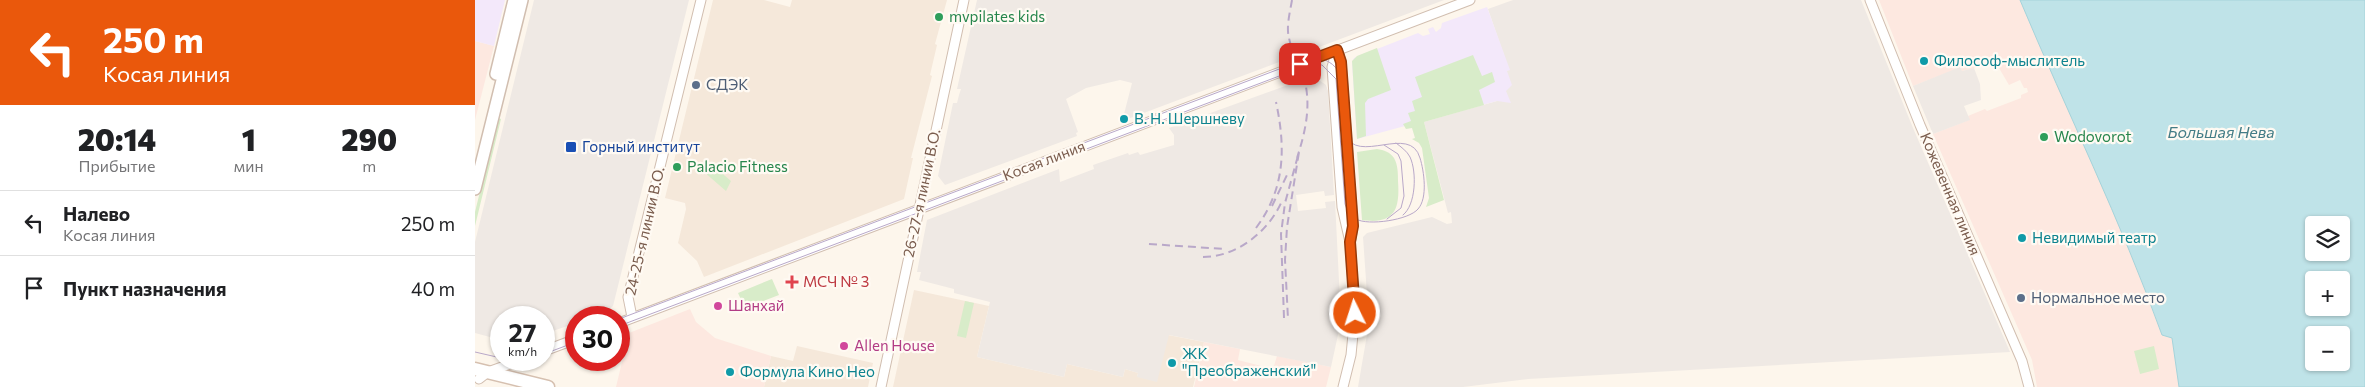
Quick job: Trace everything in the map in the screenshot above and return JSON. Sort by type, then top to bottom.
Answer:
[{"type":"main road","points":[[479,374],[512,387]]},
{"type":"main road","points":[[479,374],[548,387]]},
{"type":"street","points":[[475,158],[514,0]]},
{"type":"street","points":[[475,189],[522,0]]},
{"type":"street","name":"24-25-я линии В.О.","points":[[632,317],[627,297],[701,0]]},
{"type":"street","name":"26-27-я линии В.О.","points":[[881,387],[964,0]]},
{"type":"street","name":"Косая линия","points":[[632,317],[1470,0]]},
{"type":"street","name":"Кожевенная линия","points":[[1870,0],[1920,125],[2022,361],[2029,387]]},
{"type":"street","points":[[1337,50],[1332,68],[1342,207],[1349,226],[1355,313],[1354,335],[1343,387]]},
{"type":"shaded area","points":[[475,0],[505,0],[494,46],[475,41]]},
{"type":"shaded area","points":[[534,0],[689,0],[613,306],[565,306],[565,327],[555,330],[555,306],[490,306],[490,337],[475,333],[475,242]]},
{"type":"shaded area","points":[[713,0],[764,0],[790,7],[792,0],[947,0],[935,44],[937,45],[930,75],[932,76],[911,158],[913,158],[904,199],[704,277],[697,261],[678,243],[686,209],[685,203],[665,198]]},
{"type":"shaded area","points":[[977,0],[1444,0],[1125,120],[1123,118],[1132,83],[1120,80],[1086,88],[1066,99],[1078,132],[1076,133],[1077,136],[945,185],[938,176],[953,103],[957,103],[961,89],[957,89]]},
{"type":"shaded area","points":[[1513,0],[1861,0],[1913,128],[2010,352],[1528,379],[1463,387],[1358,387],[1369,323],[1363,237],[1367,233],[1432,217],[1447,224],[1452,223],[1451,212],[1448,213],[1424,122],[1497,101],[1506,91],[1506,71],[1509,70],[1488,9]]},
{"type":"shaded area","points":[[1879,0],[2020,0],[2109,201],[2141,277],[2162,335],[2172,338],[2179,387],[2037,387],[2032,360],[1933,134],[1969,120],[1968,116],[1985,109],[1987,111],[2021,98],[2021,95],[2028,92],[2027,88],[2024,88],[2020,80],[2009,85],[1996,63],[1962,71],[1960,68],[1913,86]]},
{"type":"shaded area","points":[[1487,7],[1510,70],[1507,71],[1512,85],[1506,91],[1511,103],[1497,101],[1357,139],[1352,63],[1354,58],[1418,33],[1423,36],[1430,34],[1428,29],[1433,27],[1436,32],[1441,28],[1442,23]]},
{"type":"shaded area","points":[[475,41],[494,46],[475,120]]},
{"type":"shaded area","points":[[1960,67],[1962,71],[1974,68],[1980,84],[1981,100],[1964,106],[1970,120],[1933,134],[1913,86]]},
{"type":"shaded area","points":[[1313,76],[1326,85],[1328,91],[1334,195],[1325,196],[1324,191],[1296,195],[1298,211],[1326,208],[1325,202],[1335,201],[1341,321],[1331,367],[1169,335],[1157,382],[1137,377],[1138,373],[1125,369],[1123,377],[1067,364],[1064,377],[977,357],[990,302],[954,293],[954,289],[919,280],[921,272],[917,272],[927,220],[1059,169],[1060,182],[1094,169],[1093,165],[1128,153],[1129,155],[1138,152],[1140,155],[1174,145],[1174,135],[1169,128]]},
{"type":"shaded area","points":[[914,290],[989,306],[977,357],[1064,377],[1067,364],[1123,377],[1125,369],[1138,373],[1137,377],[1168,335],[1204,342],[1193,387],[893,387]]},
{"type":"shaded area","points":[[690,309],[696,322],[715,338],[771,356],[764,387],[616,387],[620,371],[630,371],[630,333]]},
{"type":"shaded area","points":[[1204,342],[1240,349],[1238,360],[1273,369],[1277,356],[1331,367],[1326,387],[1194,387]]},
{"type":"shaded area","points":[[797,346],[873,363],[868,387],[764,387],[771,356],[793,361]]},
{"type":"green space","points":[[1377,48],[1391,90],[1368,99],[1365,103],[1366,136],[1357,139],[1352,61],[1357,56]]},
{"type":"green space","points":[[1473,55],[1482,76],[1492,72],[1495,82],[1479,90],[1484,105],[1424,122],[1444,200],[1426,207],[1429,198],[1422,148],[1419,143],[1412,139],[1415,138],[1412,128],[1406,129],[1403,124],[1411,121],[1408,113],[1415,111],[1412,101],[1422,97],[1415,77]]},
{"type":"green space","points":[[498,118],[501,119],[475,226],[475,212]]},
{"type":"green space","points":[[1377,149],[1389,153],[1395,161],[1398,172],[1398,200],[1393,213],[1388,217],[1382,220],[1362,220],[1357,152]]},
{"type":"green space","points":[[704,166],[718,170],[731,181],[726,191],[704,172]]},
{"type":"green space","points":[[772,279],[779,295],[745,308],[738,293]]},
{"type":"green space","points":[[965,301],[974,303],[966,338],[957,336]]},
{"type":"green space","points":[[2154,346],[2159,369],[2140,374],[2134,351]]},
{"type":"water","name":"Большая Нева","points":[[2020,0],[2365,0],[2365,387],[2179,387],[2172,338],[2162,335],[2111,208]]},
{"type":"tram line","points":[[630,315],[1311,57],[1329,62],[1341,76],[1343,128],[1351,143],[1360,146],[1406,144],[1414,148],[1420,158],[1423,170],[1423,198],[1418,209],[1413,213],[1398,219],[1379,222],[1362,221],[1352,216],[1345,204],[1336,79],[1322,65],[1311,64],[630,322]]},
{"type":"tram line","points":[[1396,143],[1409,155],[1414,171],[1413,196],[1411,204],[1403,215]]},
{"type":"tram line","points":[[1384,145],[1398,154],[1401,161],[1404,196],[1401,208],[1387,219]]},
{"type":"tram line","points":[[555,350],[565,346]]},
{"type":"tram line","points":[[475,352],[490,355]]},
{"type":"railway","points":[[1292,0],[1288,34],[1307,92],[1305,130],[1297,158]]},
{"type":"railway","points":[[1256,228],[1273,198],[1281,168],[1281,136],[1276,102]]},
{"type":"railway","points":[[1284,318],[1281,234],[1285,203],[1299,152],[1287,227],[1285,260],[1288,319]]},
{"type":"railway","points":[[1272,206],[1287,175]]},
{"type":"railway","points":[[1203,257],[1216,256],[1228,252],[1250,240],[1269,222],[1282,201]]},
{"type":"railway","points":[[1149,244],[1225,249]]},
{"type":"place","name":"mvpilates kids","points":[[939,17]]},
{"type":"place","name":"Философ-мыслитель","points":[[1924,61]]},
{"type":"place","name":"СДЭК","points":[[696,85]]},
{"type":"place","name":"В. Н. Шершневу","points":[[1124,119]]},
{"type":"place","name":"Wodovorot","points":[[2044,137]]},
{"type":"place","name":"Горный институт","points":[[571,147]]},
{"type":"place","name":"Palacio Fitness","points":[[677,167]]},
{"type":"place","name":"Невидимый театр","points":[[2022,238]]},
{"type":"place","name":"МСЧ № 3","points":[[792,282]]},
{"type":"place","name":"Нормальное место","points":[[2021,298]]},
{"type":"place","name":"Шанхай","points":[[718,306]]},
{"type":"place","name":"Allen House","points":[[844,346]]},
{"type":"place","name":"ЖК \"Преображенский\"","points":[[1172,363]]},
{"type":"place","name":"Формула Кино Нео","points":[[730,372]]},
{"type":"route","points":[[1300,64],[1337,50],[1341,62],[1353,226],[1350,242],[1355,313]]}]
